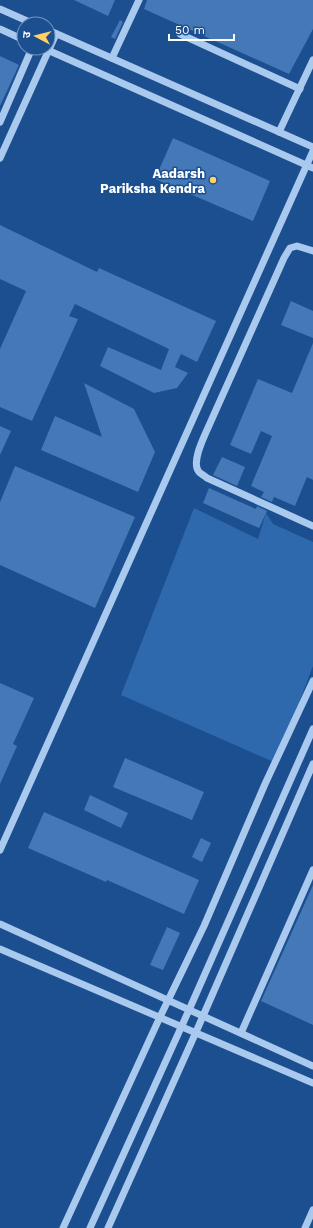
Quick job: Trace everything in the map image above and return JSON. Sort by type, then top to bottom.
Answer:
[{"type":"street","points":[[112,58],[139,0]]},
{"type":"street","points":[[0,9],[16,16]]},
{"type":"street","points":[[0,29],[16,36]]},
{"type":"street","points":[[56,34],[313,147]]},
{"type":"street","points":[[180,34],[300,89]]},
{"type":"street","points":[[56,53],[310,166]]},
{"type":"street","points":[[0,122],[29,56]]},
{"type":"street","points":[[0,158],[43,56]]},
{"type":"street","points":[[279,132],[313,60]]},
{"type":"street","points":[[0,850],[310,166],[313,151]]},
{"type":"street","points":[[313,251],[297,246],[290,248],[284,258],[207,430],[198,452],[196,465],[199,472],[207,478],[313,526]]},
{"type":"street","points":[[63,1228],[160,1017],[204,926],[265,784],[313,681]]},
{"type":"street","points":[[90,1228],[190,1010],[313,729]]},
{"type":"street","points":[[108,1228],[196,1032],[313,764]]},
{"type":"street","points":[[241,1034],[313,870]]},
{"type":"street","points":[[0,924],[313,1066]]},
{"type":"street","points":[[0,949],[313,1083]]},
{"type":"street","points":[[305,1228],[313,1210]]},
{"type":"shaded area","points":[[194,508],[258,539],[266,513],[273,524],[313,542],[313,666],[276,763],[121,695]]},
{"type":"building","points":[[74,0],[115,0],[108,16]]},
{"type":"building","points":[[147,0],[313,0],[313,29],[289,74],[144,9]]},
{"type":"building","points":[[120,20],[123,22],[115,39],[111,37]]},
{"type":"building","points":[[0,56],[19,65],[0,106]]},
{"type":"building","name":"Aadarsh Pariksha Kendra","points":[[173,138],[270,181],[253,221],[155,179]]},
{"type":"building","points":[[0,225],[97,272],[99,268],[216,321],[197,362],[181,354],[175,367],[188,373],[177,388],[154,393],[100,366],[108,347],[161,370],[169,349],[75,304],[69,316],[78,319],[32,421],[0,407],[0,349],[26,291],[0,279]]},
{"type":"building","points":[[291,301],[313,311],[313,338],[281,325]]},
{"type":"building","points":[[313,343],[313,480],[307,477],[295,506],[274,497],[272,502],[261,497],[264,492],[251,486],[272,436],[261,431],[251,454],[230,445],[258,379],[292,393]]},
{"type":"building","points":[[84,383],[134,409],[155,452],[138,492],[41,450],[55,416],[102,437]]},
{"type":"building","points":[[0,426],[11,431],[0,455]]},
{"type":"building","points":[[222,457],[245,467],[237,486],[213,475]]},
{"type":"building","points":[[15,466],[135,517],[95,608],[0,565],[0,502]]},
{"type":"building","points":[[209,488],[256,509],[257,506],[267,511],[259,528],[203,503]]},
{"type":"building","points":[[0,683],[34,698],[13,744],[17,746],[0,784]]},
{"type":"building","points":[[125,758],[204,792],[192,820],[113,787]]},
{"type":"building","points":[[90,795],[128,813],[121,828],[84,810]]},
{"type":"building","points":[[44,812],[199,880],[184,914],[107,880],[106,882],[28,848]]},
{"type":"building","points":[[201,838],[211,843],[202,862],[192,857]]},
{"type":"building","points":[[313,885],[313,1025],[261,1001]]},
{"type":"building","points":[[167,927],[180,933],[163,970],[150,965]]},
{"type":"place","name":"Aadarsh Pariksha Kendra","points":[[213,180]]}]
